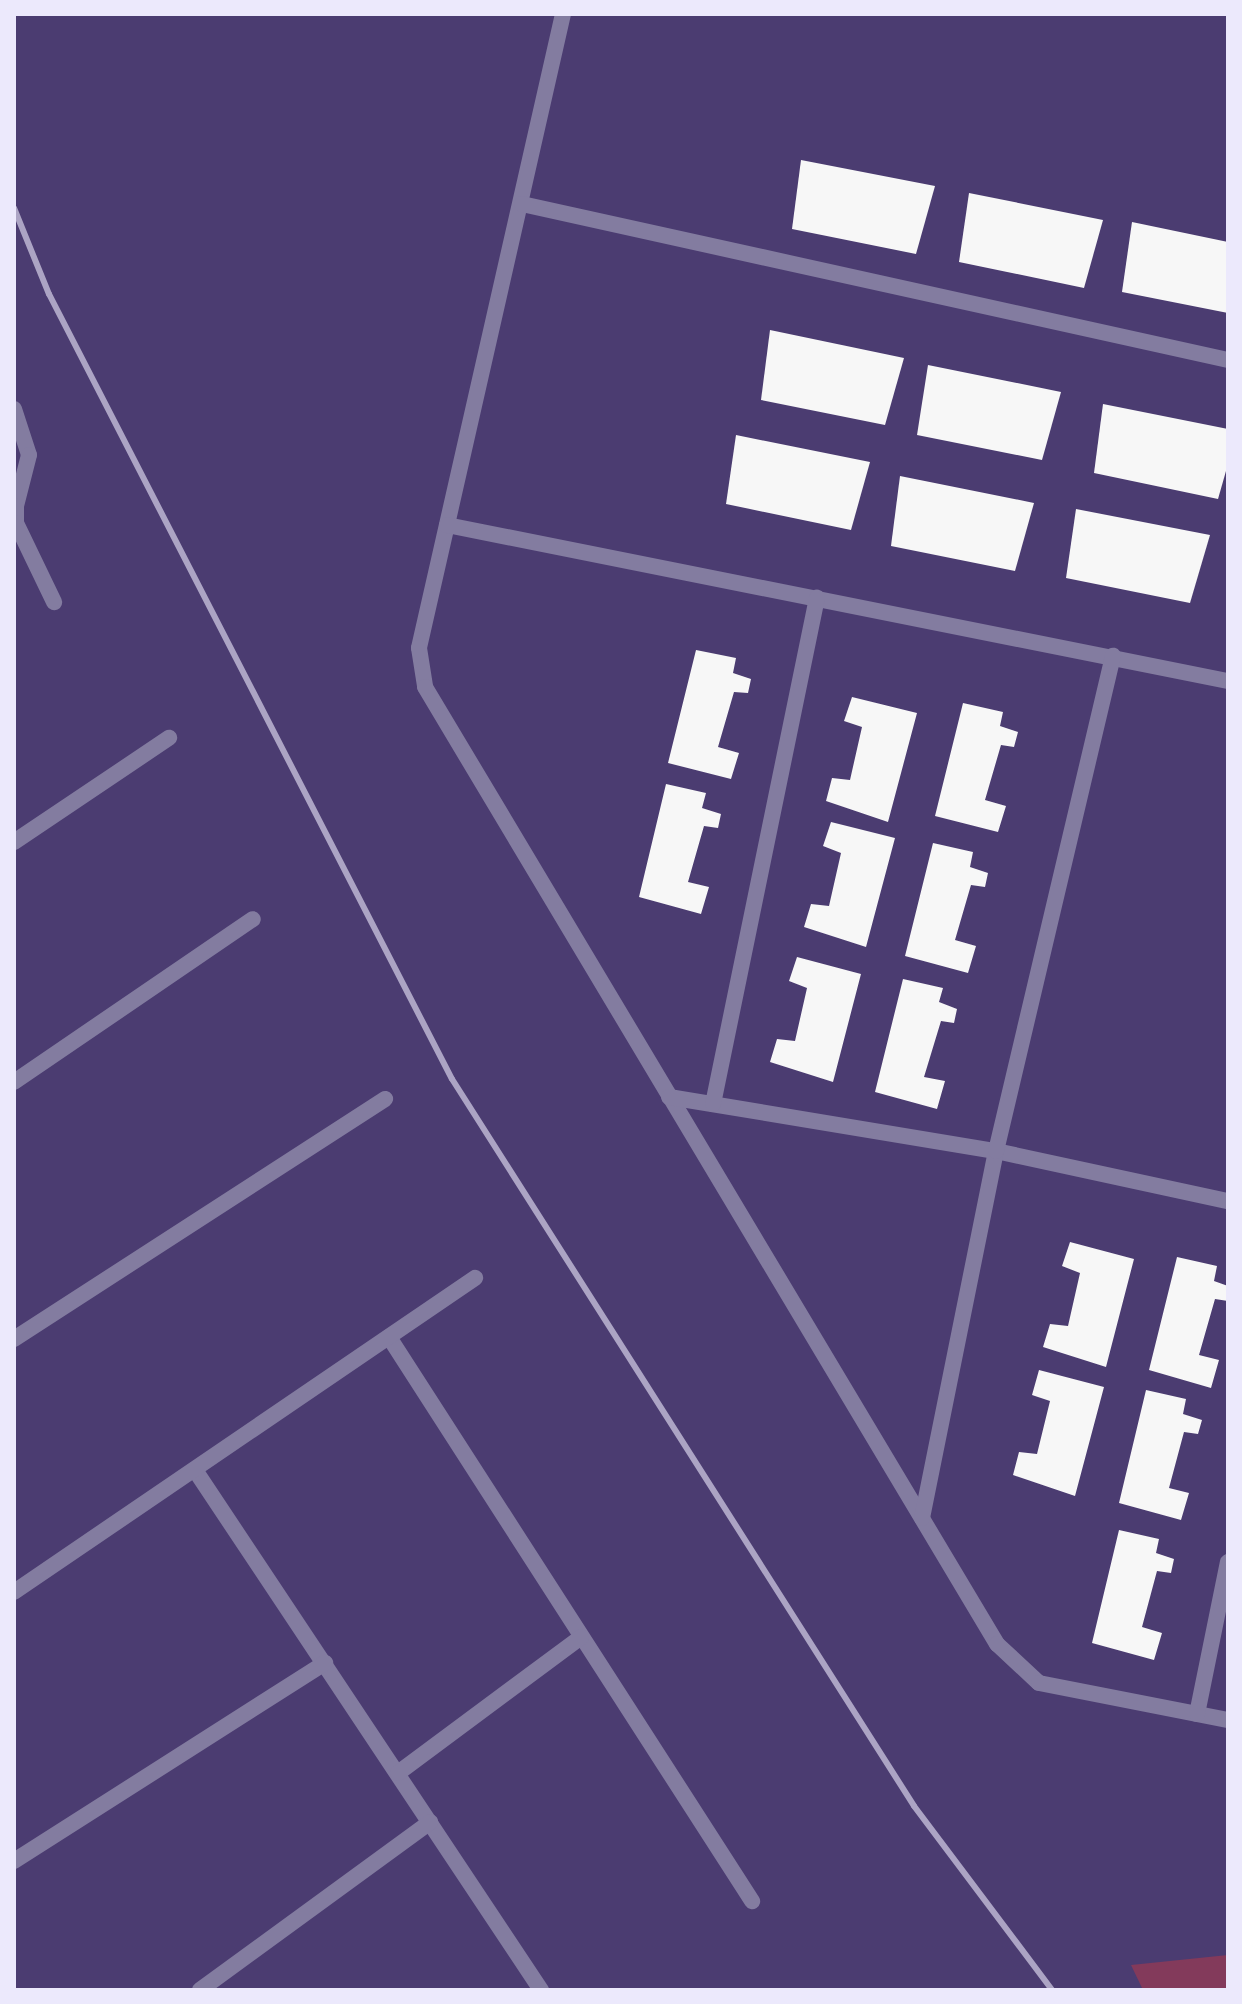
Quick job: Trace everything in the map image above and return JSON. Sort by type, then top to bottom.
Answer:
[{"type":"street","points":[[563,14],[419,648],[425,687],[997,1644],[1039,1683],[1228,1720]]},
{"type":"street","points":[[522,204],[1228,360]]},
{"type":"street","points":[[14,409],[26,435],[29,455],[16,506],[16,523],[54,602]]},
{"type":"street","points":[[447,525],[1228,681]]},
{"type":"street","points":[[713,1104],[817,598]]},
{"type":"street","points":[[922,1518],[996,1151],[1113,656]]},
{"type":"street","points":[[14,842],[169,738]]},
{"type":"street","points":[[14,1082],[253,919]]},
{"type":"street","points":[[669,1097],[996,1151],[1228,1201]]},
{"type":"street","points":[[14,1339],[385,1099]]},
{"type":"street","points":[[14,1592],[475,1278]]},
{"type":"street","points":[[389,1337],[752,1901]]},
{"type":"street","points":[[195,1470],[541,1990]]},
{"type":"street","points":[[1197,1714],[1228,1562]]},
{"type":"street","points":[[398,1773],[581,1637]]},
{"type":"street","points":[[14,1861],[325,1663]]},
{"type":"street","points":[[200,1990],[430,1822]]},
{"type":"shaded area","points":[[1228,1955],[1228,1990],[1143,1990],[1131,1965]]},
{"type":"building","points":[[801,160],[935,186],[916,254],[792,229]]},
{"type":"building","points":[[969,193],[1103,220],[1084,288],[959,262]]},
{"type":"building","points":[[1132,222],[1228,242],[1228,313],[1122,292]]},
{"type":"building","points":[[770,330],[904,358],[885,425],[761,400]]},
{"type":"building","points":[[928,365],[1061,392],[1042,460],[917,435]]},
{"type":"building","points":[[1103,404],[1228,429],[1228,464],[1218,499],[1094,473]]},
{"type":"building","points":[[736,435],[870,462],[851,530],[726,504]]},
{"type":"building","points":[[900,476],[1034,503],[1015,571],[891,546]]},
{"type":"building","points":[[1076,509],[1210,535],[1190,603],[1066,578]]},
{"type":"building","points":[[696,650],[736,658],[733,673],[751,679],[748,693],[734,692],[718,747],[739,753],[731,779],[668,763]]},
{"type":"building","points":[[852,697],[917,713],[888,822],[826,801],[832,778],[850,780],[862,727],[844,721]]},
{"type":"building","points":[[963,703],[1003,712],[1000,726],[1018,732],[1014,747],[1001,745],[985,800],[1006,806],[998,832],[935,816]]},
{"type":"building","points":[[666,784],[706,793],[702,808],[721,814],[718,828],[704,826],[688,882],[709,887],[701,914],[639,897]]},
{"type":"building","points":[[831,822],[895,838],[866,947],[804,927],[811,904],[829,906],[841,853],[823,846]]},
{"type":"building","points":[[933,843],[973,852],[970,867],[988,873],[985,887],[971,885],[955,940],[976,946],[968,973],[905,956]]},
{"type":"building","points":[[797,957],[861,974],[833,1082],[770,1062],[777,1039],[795,1041],[807,988],[789,981]]},
{"type":"building","points":[[903,979],[943,988],[939,1002],[957,1009],[954,1023],[941,1021],[924,1077],[945,1081],[937,1109],[875,1092]]},
{"type":"building","points":[[1070,1242],[1134,1259],[1106,1367],[1043,1347],[1050,1324],[1068,1326],[1080,1273],[1062,1266]]},
{"type":"building","points":[[1177,1257],[1217,1266],[1214,1281],[1228,1286],[1228,1301],[1215,1299],[1199,1355],[1219,1360],[1211,1388],[1149,1370]]},
{"type":"building","points":[[1039,1370],[1104,1387],[1075,1496],[1013,1475],[1019,1452],[1037,1454],[1050,1401],[1032,1395]]},
{"type":"building","points":[[1146,1390],[1186,1399],[1183,1414],[1202,1420],[1198,1434],[1184,1432],[1169,1488],[1189,1493],[1181,1520],[1119,1503]]},
{"type":"building","points":[[1119,1530],[1159,1539],[1156,1553],[1174,1559],[1171,1573],[1157,1571],[1142,1627],[1162,1633],[1154,1660],[1092,1643]]},
{"type":"railway","points":[[14,208],[49,294],[452,1079],[914,1806],[1052,1990]]}]
